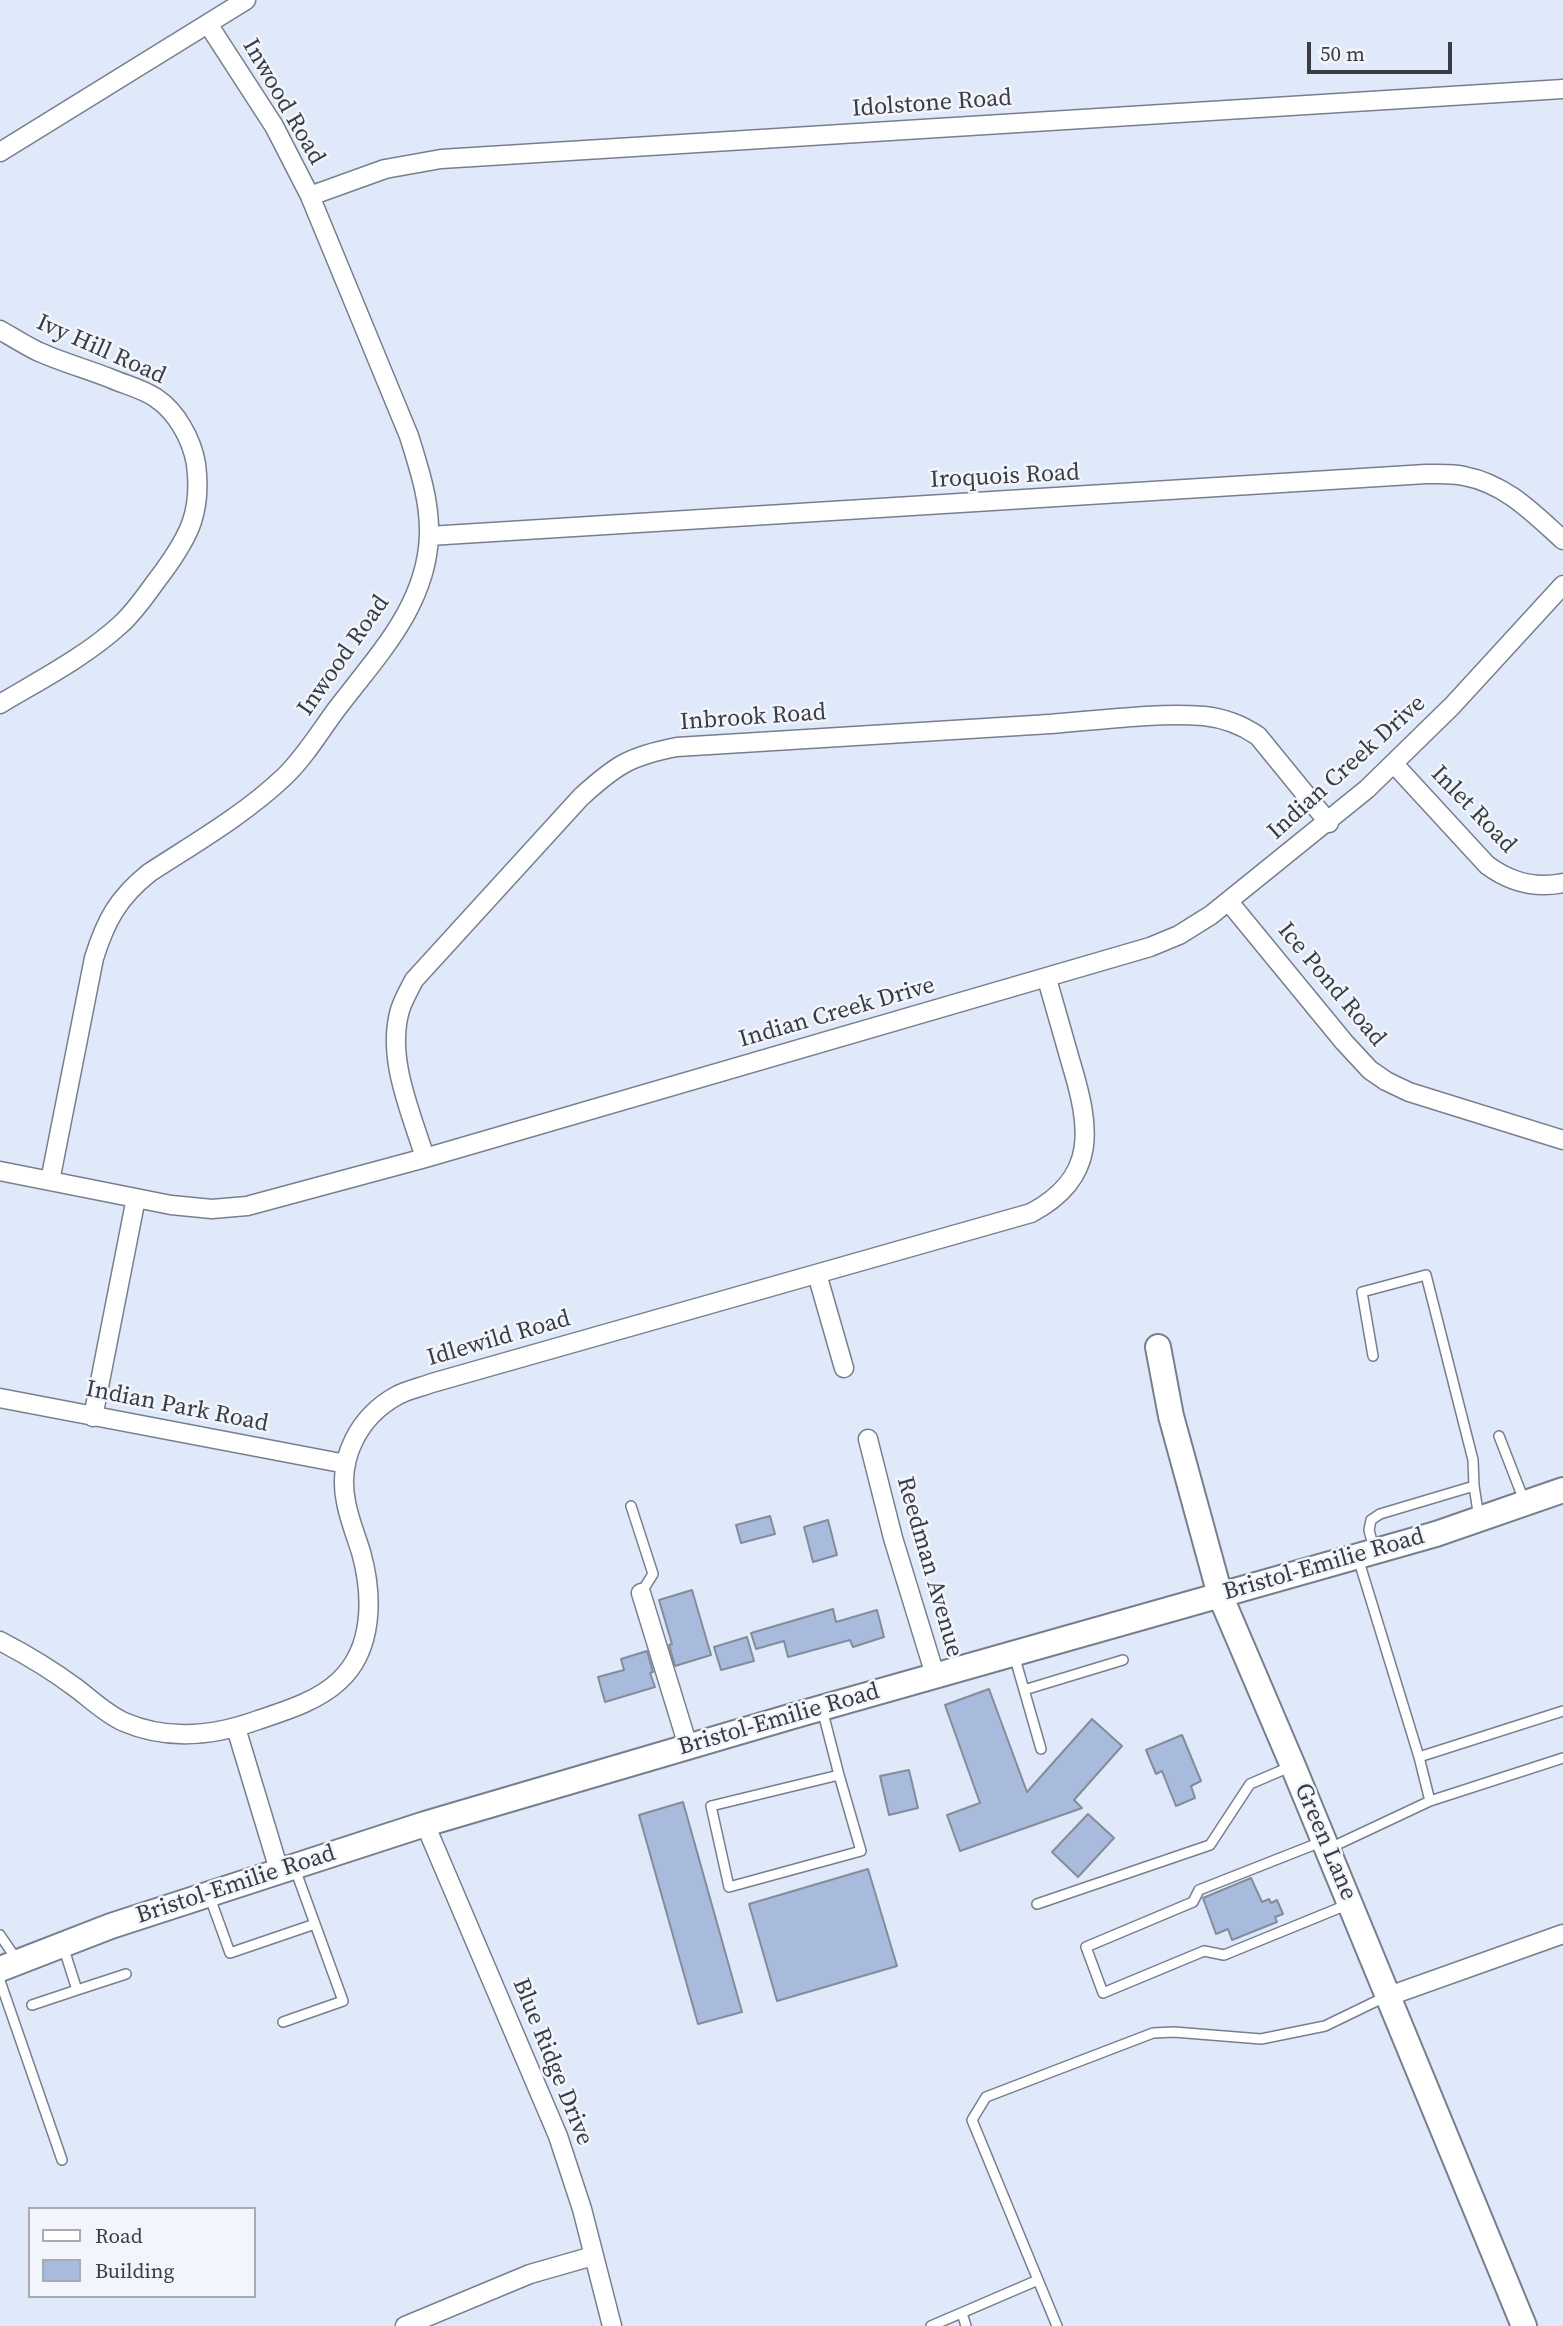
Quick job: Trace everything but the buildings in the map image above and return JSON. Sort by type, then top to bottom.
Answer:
[{"type":"street","points":[[0,152],[246,0]]},
{"type":"street","name":"Inwood Road","points":[[50,1181],[94,958],[104,926],[121,898],[134,885],[245,810],[285,776],[401,623],[424,570],[429,536],[421,475],[409,436],[310,196],[274,126],[208,24]]},
{"type":"street","name":"Idolstone Road","points":[[310,196],[385,169],[441,159],[1563,89]]},
{"type":"street","name":"Ivy Hill Road","points":[[0,330],[38,351],[155,397],[174,415],[189,442],[199,487],[198,504],[186,537],[136,608],[119,626],[79,655],[0,704]]},
{"type":"street","name":"Iroquois Road","points":[[429,536],[1426,474],[1463,475],[1506,491],[1563,540]]},
{"type":"street","name":"Indian Creek Drive","points":[[0,1171],[171,1205],[212,1209],[247,1206],[425,1158],[1150,947],[1179,935],[1229,902],[1329,822],[1394,764],[1452,706],[1563,585]]},
{"type":"street","name":"Inbrook Road","points":[[425,1158],[396,1051],[397,1023],[401,1007],[414,980],[581,797],[610,771],[626,761],[677,747],[1049,724],[1135,716],[1205,716],[1223,719],[1258,736],[1329,822]]},
{"type":"street","name":"Inlet Road","points":[[1394,764],[1494,870],[1514,881],[1533,885],[1563,883]]},
{"type":"street","name":"Ice Pond Road","points":[[1229,902],[1344,1042],[1370,1070],[1385,1081],[1409,1092],[1563,1140]]},
{"type":"street","name":"Idlewild Road","points":[[0,1641],[29,1656],[122,1721],[150,1731],[177,1735],[205,1734],[236,1728],[281,1712],[336,1684],[360,1653],[367,1625],[368,1591],[362,1555],[346,1503],[344,1487],[351,1446],[364,1421],[376,1409],[400,1394],[1031,1213],[1054,1199],[1070,1182],[1082,1161],[1086,1146],[1086,1126],[1081,1095],[1046,979]]},
{"type":"street","points":[[93,1416],[136,1198]]},
{"type":"street","points":[[817,1274],[844,1368]]},
{"type":"street","name":"Green Lane","points":[[1158,1347],[1171,1416],[1220,1595],[1351,1904],[1524,2326]]},
{"type":"street","name":"Indian Park Road","points":[[0,1398],[346,1464]]},
{"type":"street","name":"Reedman Avenue","points":[[868,1439],[935,1675]]},
{"type":"street","name":"Bristol-Emilie Road","points":[[9,1965],[208,1894],[425,1824],[821,1707],[1366,1554],[1479,1520],[1563,1490]]},
{"type":"street","points":[[640,1593],[688,1746]]},
{"type":"street","points":[[236,1728],[286,1868]]},
{"type":"street","name":"Blue Ridge Drive","points":[[425,1824],[558,2136],[582,2209],[612,2326]]},
{"type":"street","points":[[1389,1996],[1563,1934]]},
{"type":"street","points":[[405,2326],[530,2274],[593,2256]]},
{"type":"lane","points":[[1373,1356],[1362,1292],[1426,1275],[1473,1460],[1479,1520]]},
{"type":"lane","points":[[1499,1436],[1525,1505]]},
{"type":"lane","points":[[1430,1801],[1366,1554],[1369,1530],[1371,1520],[1380,1514],[1474,1486]]},
{"type":"lane","points":[[631,1506],[653,1574],[640,1593]]},
{"type":"lane","points":[[1014,1653],[1041,1749]]},
{"type":"lane","points":[[1024,1690],[1123,1660]]},
{"type":"lane","points":[[821,1707],[861,1851],[729,1887],[711,1806],[839,1775]]},
{"type":"lane","points":[[1419,1757],[1563,1711]]},
{"type":"lane","points":[[1351,1904],[1224,1955],[1204,1951],[1103,1993],[1086,1947],[1193,1902],[1199,1890],[1326,1845],[1430,1801],[1563,1758]]},
{"type":"lane","points":[[1037,1904],[1210,1845],[1250,1784],[1293,1766]]},
{"type":"lane","points":[[283,2022],[344,2001],[315,1924],[286,1868]]},
{"type":"lane","points":[[208,1894],[230,1953],[315,1924]]},
{"type":"lane","points":[[0,1936],[9,1965]]},
{"type":"lane","points":[[62,1944],[77,1990]]},
{"type":"lane","points":[[32,2005],[126,1974]]},
{"type":"lane","points":[[0,1981],[62,2160]]},
{"type":"lane","points":[[1057,2326],[972,2120],[986,2097],[1153,2033],[1174,2032],[1261,2039],[1325,2026],[1389,1996]]},
{"type":"lane","points":[[931,2326],[1038,2280]]},
{"type":"lane","points":[[962,2313],[967,2326]]}]
